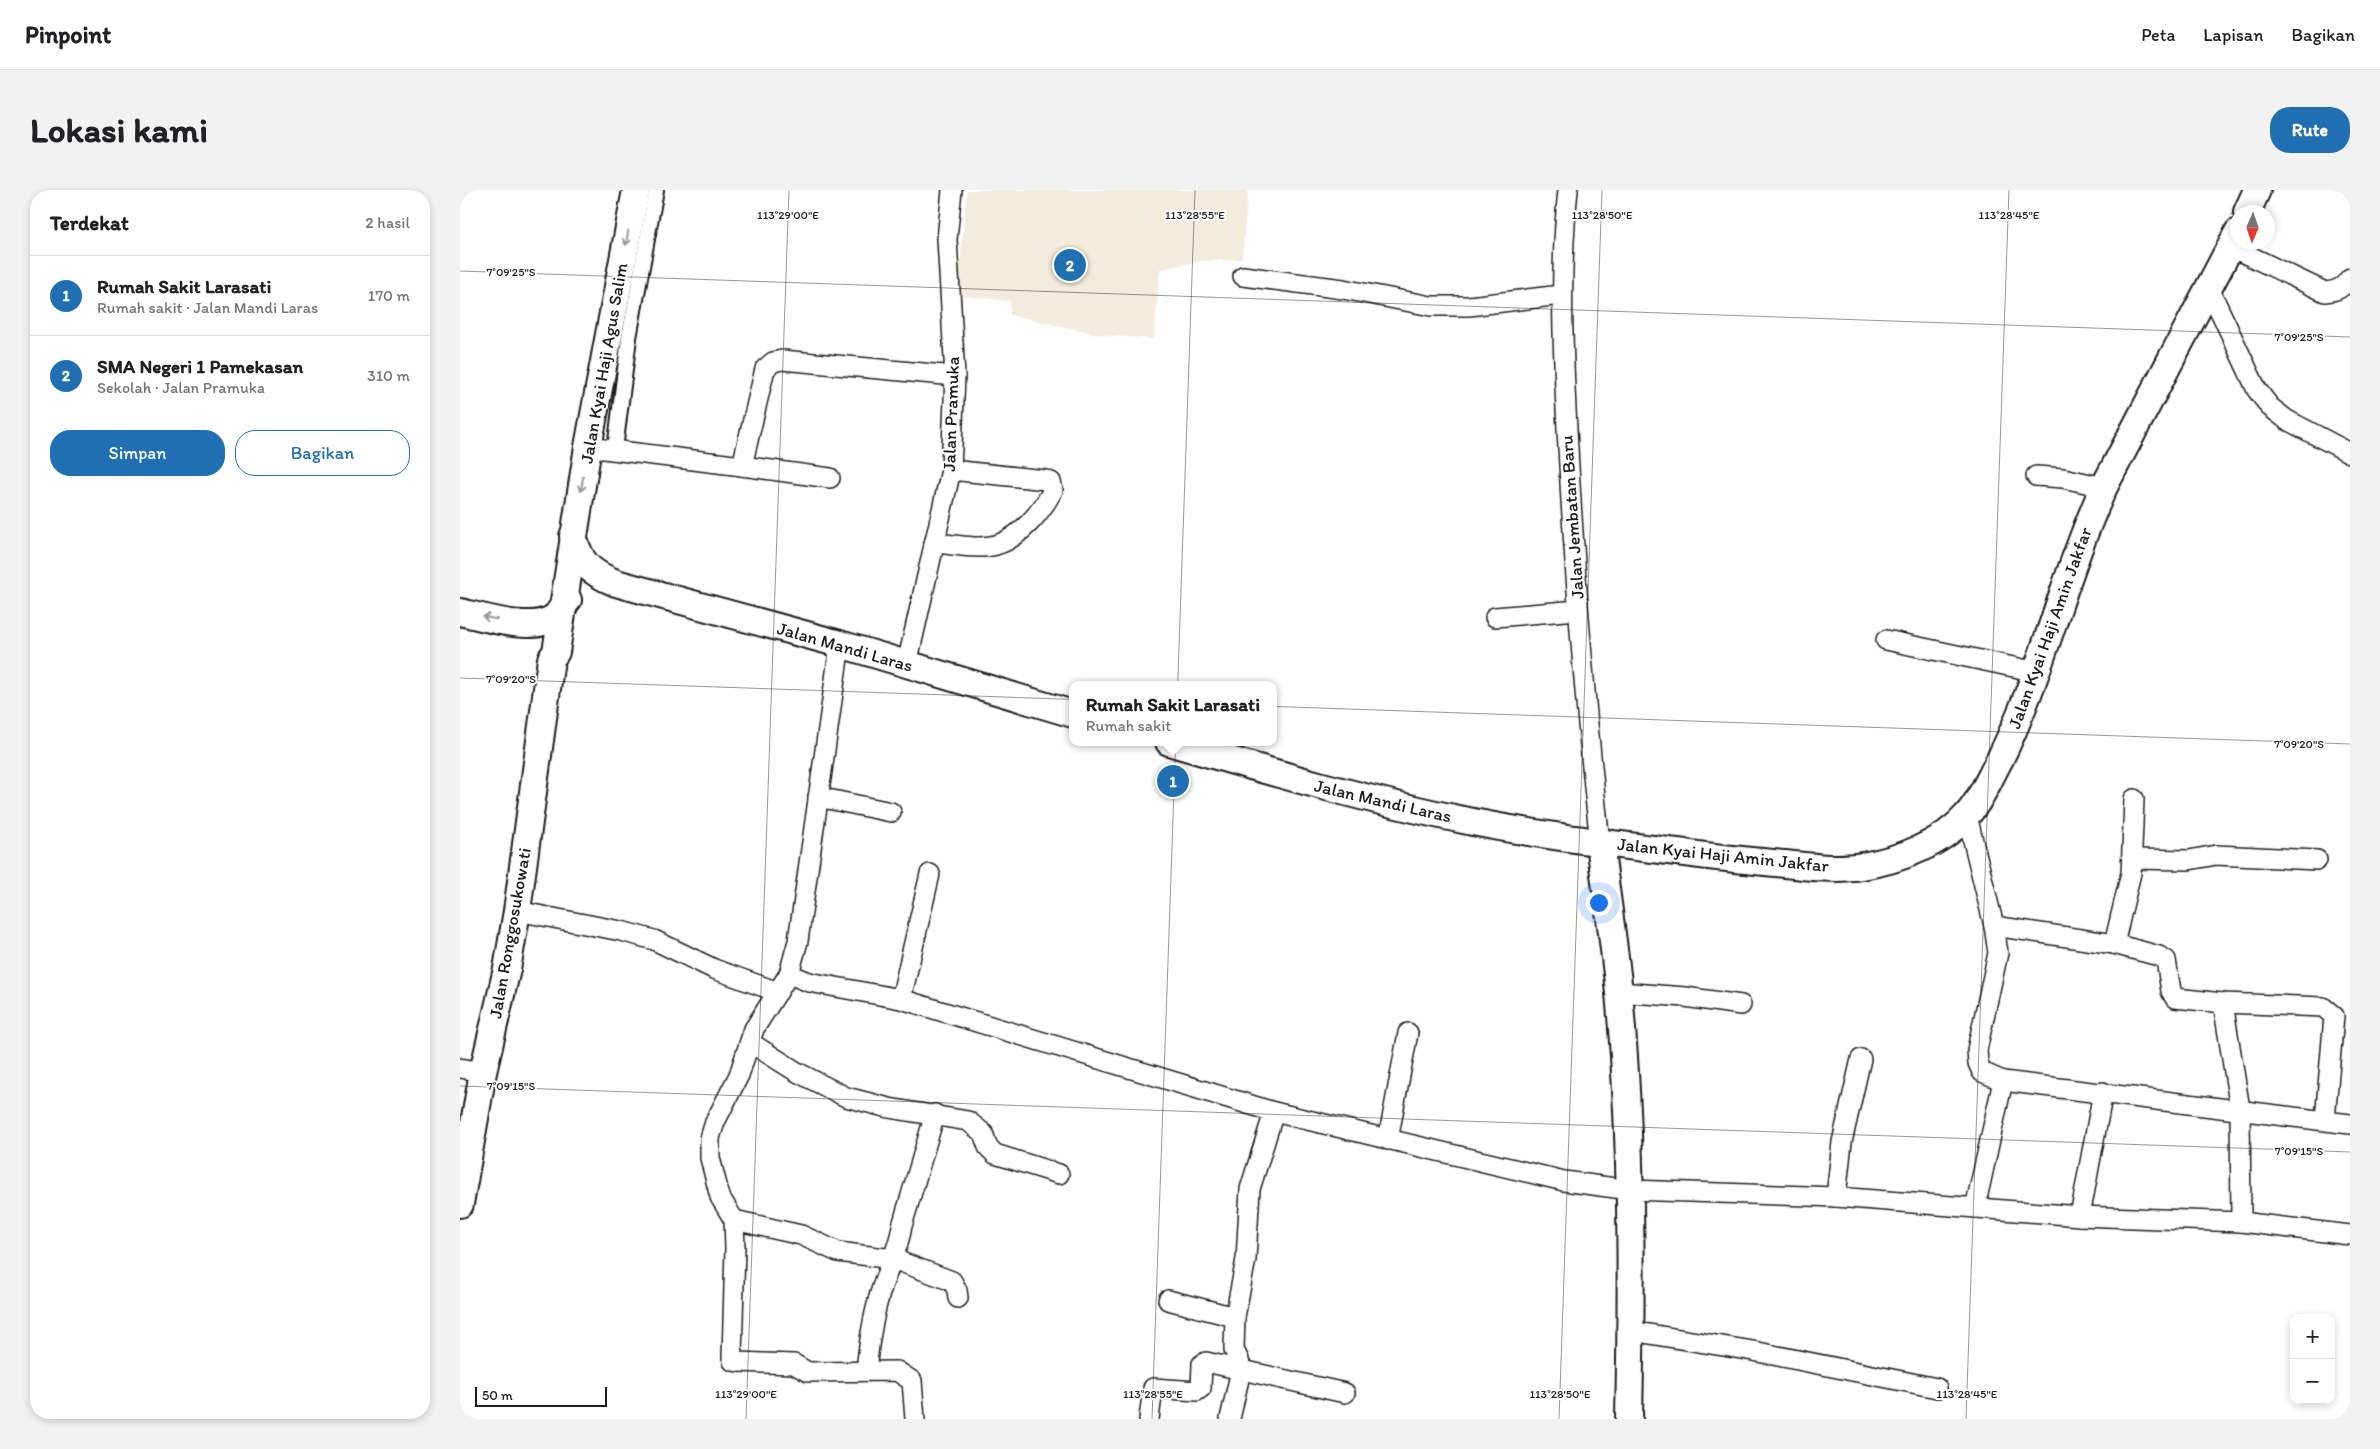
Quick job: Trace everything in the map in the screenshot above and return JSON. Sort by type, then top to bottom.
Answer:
[{"type":"main road","name":"Jalan Kyai Haji Agus Salim","points":[[563,607],[588,447],[636,190]]},
{"type":"main road","points":[[2250,205],[2257,190]]},
{"type":"main road","name":"Jalan Kyai Haji Amin Jakfar","points":[[1600,842],[1722,858],[1811,867],[1860,866],[1894,859],[1929,846],[1967,816],[1984,789],[2012,734],[2037,672],[2086,526],[2104,487],[2230,247]]},
{"type":"main road","points":[[573,536],[579,556],[587,566],[599,576],[616,583]]},
{"type":"main road","points":[[460,612],[520,624],[546,621],[556,616],[573,594],[585,587],[601,583],[616,583]]},
{"type":"main road","name":"Jalan Mandi Laras","points":[[616,583],[840,644],[1069,713]]},
{"type":"main road","name":"Jalan Ronggosukowati","points":[[460,1200],[471,1070],[507,969],[517,911],[551,659],[556,652],[563,607]]},
{"type":"main road","points":[[520,624],[544,639],[551,659]]},
{"type":"main road","name":"Jalan Mandi Laras","points":[[1183,746],[1353,795],[1475,823],[1600,842]]},
{"type":"main road","points":[[1600,842],[1619,992],[1630,1190],[1631,1331],[1629,1419]]},
{"type":"street","points":[[615,449],[628,338],[656,190]]},
{"type":"street","name":"Jalan Pramuka","points":[[907,664],[950,470],[955,376],[947,239],[952,190]]},
{"type":"street","name":"Jalan Jembatan Baru","points":[[1568,191],[1562,248],[1561,295],[1578,610],[1587,726],[1600,842]]},
{"type":"street","points":[[2252,250],[2325,292],[2335,291],[2344,286],[2350,278]]},
{"type":"street","points":[[1247,277],[1343,289],[1430,306],[1469,306],[1561,295]]},
{"type":"street","points":[[2208,288],[2257,390],[2270,407],[2294,424],[2350,453]]},
{"type":"street","points":[[742,466],[765,369],[773,362],[782,360],[955,376]]},
{"type":"street","points":[[588,447],[830,478]]},
{"type":"street","points":[[934,543],[995,545],[1012,537],[1044,507],[1053,490],[1051,482],[1046,480],[950,470]]},
{"type":"street","points":[[2036,476],[2063,478],[2104,487]]},
{"type":"street","points":[[1495,617],[1578,610]]},
{"type":"street","points":[[1886,640],[2037,672]]},
{"type":"street","points":[[840,644],[798,941],[789,974],[754,1028],[751,1043],[739,1075],[715,1122],[710,1138],[710,1158],[720,1197],[734,1220],[733,1361],[794,1364],[800,1370],[808,1372],[896,1371],[912,1381],[915,1419]]},
{"type":"street","points":[[818,797],[891,812]]},
{"type":"street","points":[[2114,944],[2132,859],[2134,799]]},
{"type":"street","points":[[1967,816],[1994,926],[1998,954],[1978,1050],[1978,1063],[1982,1072],[2003,1081],[2350,1124]]},
{"type":"street","points":[[2132,859],[2172,859],[2216,855],[2317,860]]},
{"type":"street","points":[[901,999],[930,874]]},
{"type":"street","points":[[517,911],[621,931],[654,940],[714,969],[778,992]]},
{"type":"street","points":[[1994,926],[2114,944],[2166,960],[2171,991],[2175,998],[2222,1003],[2323,1007],[2330,1011],[2334,1016],[2325,1120]]},
{"type":"street","points":[[789,974],[809,982],[901,999],[1274,1112],[1564,1181],[1630,1190],[1836,1197],[2080,1216],[2241,1222],[2350,1235]]},
{"type":"street","points":[[1619,992],[1685,996],[1741,1005]]},
{"type":"street","points":[[2222,1003],[2240,1109],[2241,1222]]},
{"type":"street","points":[[1388,1140],[1408,1033]]},
{"type":"street","points":[[751,1043],[797,1072],[846,1097],[889,1108],[935,1114],[968,1121],[977,1126],[983,1133],[988,1147],[995,1154],[1059,1174]]},
{"type":"street","points":[[1836,1197],[1842,1142],[1861,1059]]},
{"type":"street","points":[[1975,1208],[2003,1081]]},
{"type":"street","points":[[2080,1216],[2103,1092]]},
{"type":"street","points":[[1230,1419],[1241,1370],[1234,1350],[1235,1317],[1246,1259],[1250,1189],[1274,1112]]},
{"type":"street","points":[[866,1372],[871,1327],[883,1284],[900,1243],[902,1226],[935,1114]]},
{"type":"street","points":[[734,1220],[801,1235],[838,1252],[893,1259],[952,1281],[957,1290],[958,1298]]},
{"type":"street","points":[[1168,1300],[1235,1317]]},
{"type":"street","points":[[1631,1331],[1753,1351],[1937,1388]]},
{"type":"street","points":[[1149,1419],[1153,1388],[1197,1391],[1201,1388],[1202,1364],[1206,1362],[1344,1393]]},
{"type":"shaded area","points":[[967,190],[1248,190],[1242,259],[1202,261],[1160,269],[1154,339],[1103,335],[1010,315],[1010,301],[957,295]]},
{"type":"place","name":"SMA Negeri 1 Pamekasan","points":[[1070,265]]},
{"type":"place","name":"Rumah Sakit Larasati","points":[[1173,781]]}]
